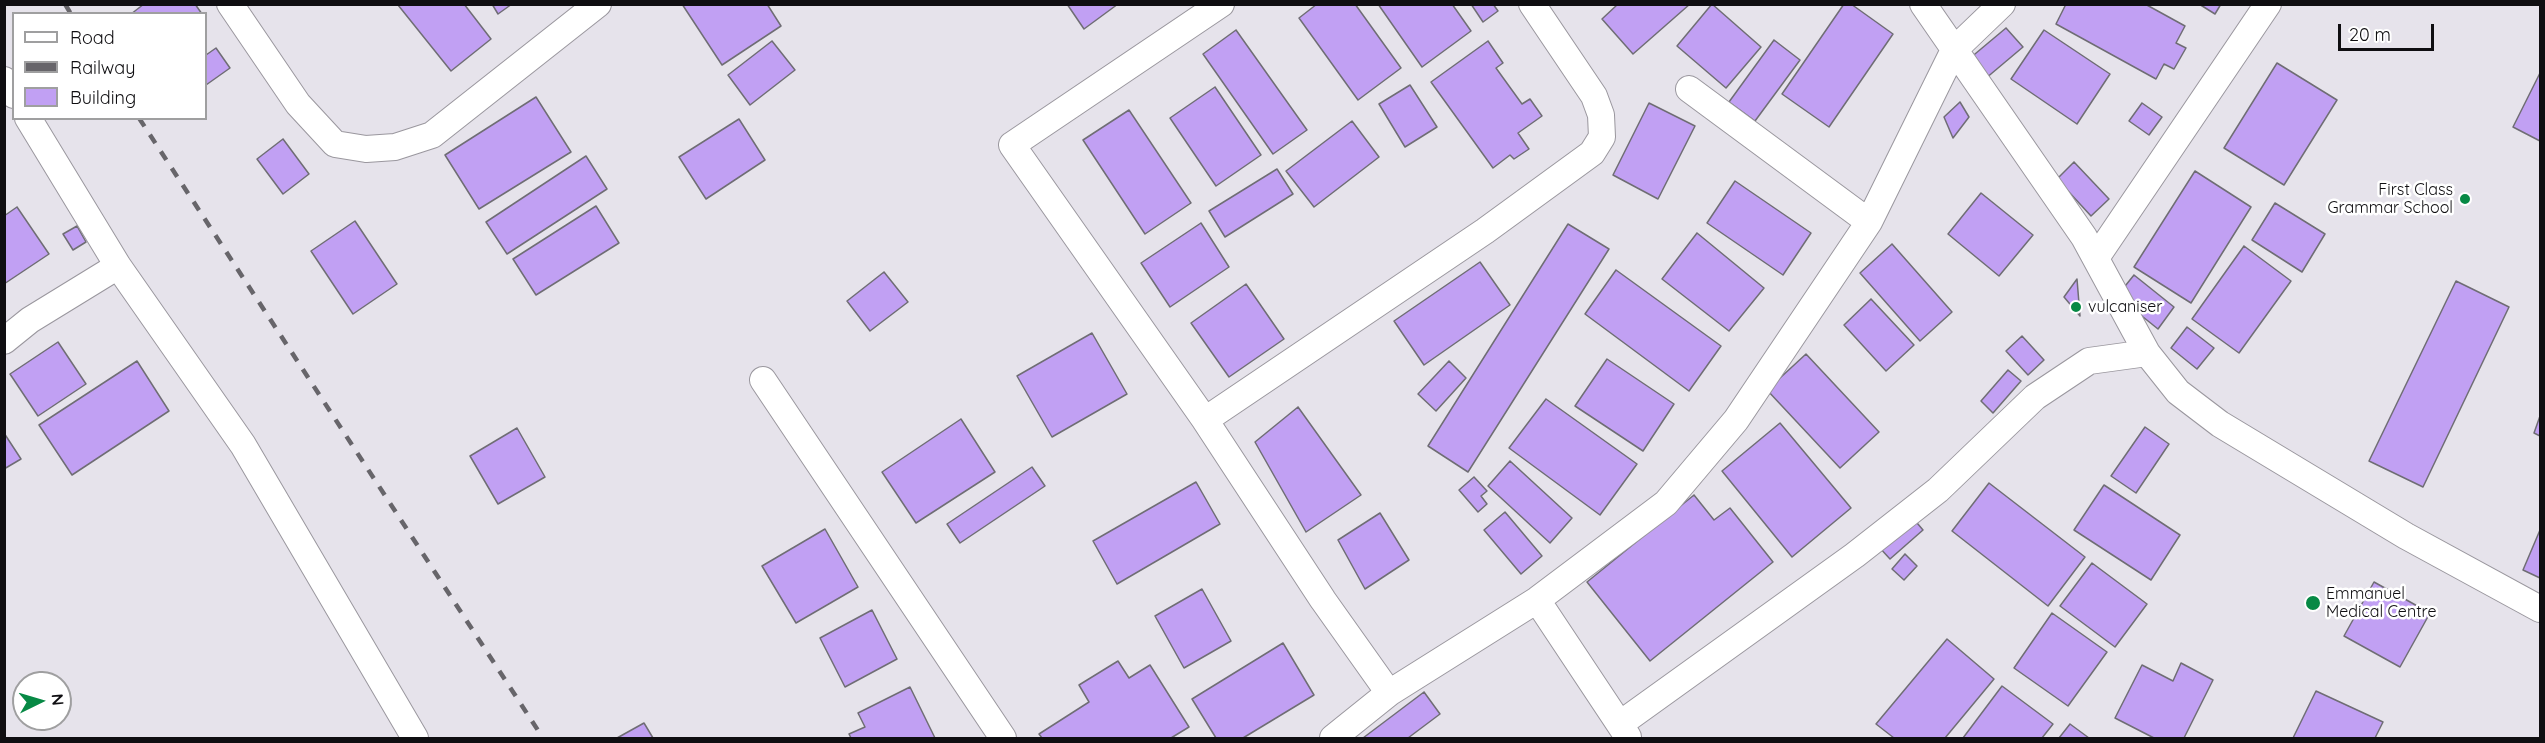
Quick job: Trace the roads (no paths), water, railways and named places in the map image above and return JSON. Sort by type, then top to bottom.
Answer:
[{"type":"street","points":[[230,4],[298,104],[335,144],[366,149],[394,147],[432,135],[598,4]]},
{"type":"street","points":[[1221,4],[1012,145],[1204,420],[1323,600],[1389,693]]},
{"type":"street","points":[[1204,420],[1485,231],[1592,153],[1602,137],[1601,116],[1594,96],[1532,4]]},
{"type":"street","points":[[1923,4],[2084,237],[2147,353],[2178,392],[2220,424],[2406,536],[2541,609]]},
{"type":"street","points":[[1332,738],[1389,693],[1537,600],[1666,503],[1736,420],[1869,222],[1954,50],[2002,4]]},
{"type":"street","points":[[2096,258],[2268,4]]},
{"type":"street","points":[[1689,89],[1869,222]]},
{"type":"street","points":[[29,120],[118,266],[243,445],[415,738]]},
{"type":"street","points":[[4,341],[30,320],[118,266]]},
{"type":"street","points":[[1537,600],[1624,731],[1902,519],[1938,489],[2035,397],[2089,361],[2147,353]]},
{"type":"street","points":[[763,380],[1003,738]]},
{"type":"railway","points":[[65,4],[70,12]]},
{"type":"railway","points":[[140,120],[543,738]]},
{"type":"place","name":"First Class Grammar School","points":[[2465,199]]},
{"type":"place","name":"vulcaniser","points":[[2076,307]]},
{"type":"place","name":"Emmanuel Medical Centre","points":[[2313,603]]}]
